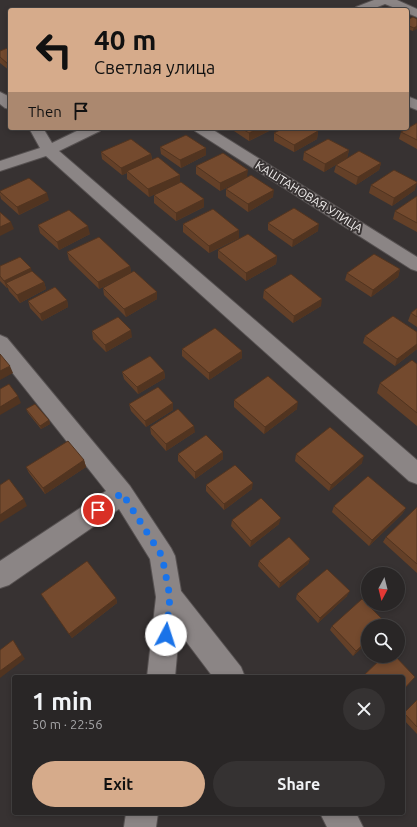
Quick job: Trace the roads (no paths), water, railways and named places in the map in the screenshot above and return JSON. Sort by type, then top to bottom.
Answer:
[{"type":"street","points":[[365,8],[384,0]]},
{"type":"street","points":[[387,0],[405,8]]},
{"type":"street","points":[[0,96],[8,103]]},
{"type":"street","points":[[37,130],[49,150],[417,474]]},
{"type":"street","points":[[0,166],[49,150],[91,130]]},
{"type":"street","name":"КАШТАНОВАЯ УЛИЦА","points":[[203,130],[417,265]]},
{"type":"street","points":[[0,343],[122,493],[162,556],[170,597],[161,675]]},
{"type":"street","points":[[0,576],[122,493]]},
{"type":"street","points":[[170,597],[229,675]]},
{"type":"street","points":[[140,827],[142,815]]},
{"type":"street","points":[[338,815],[347,827]]}]
